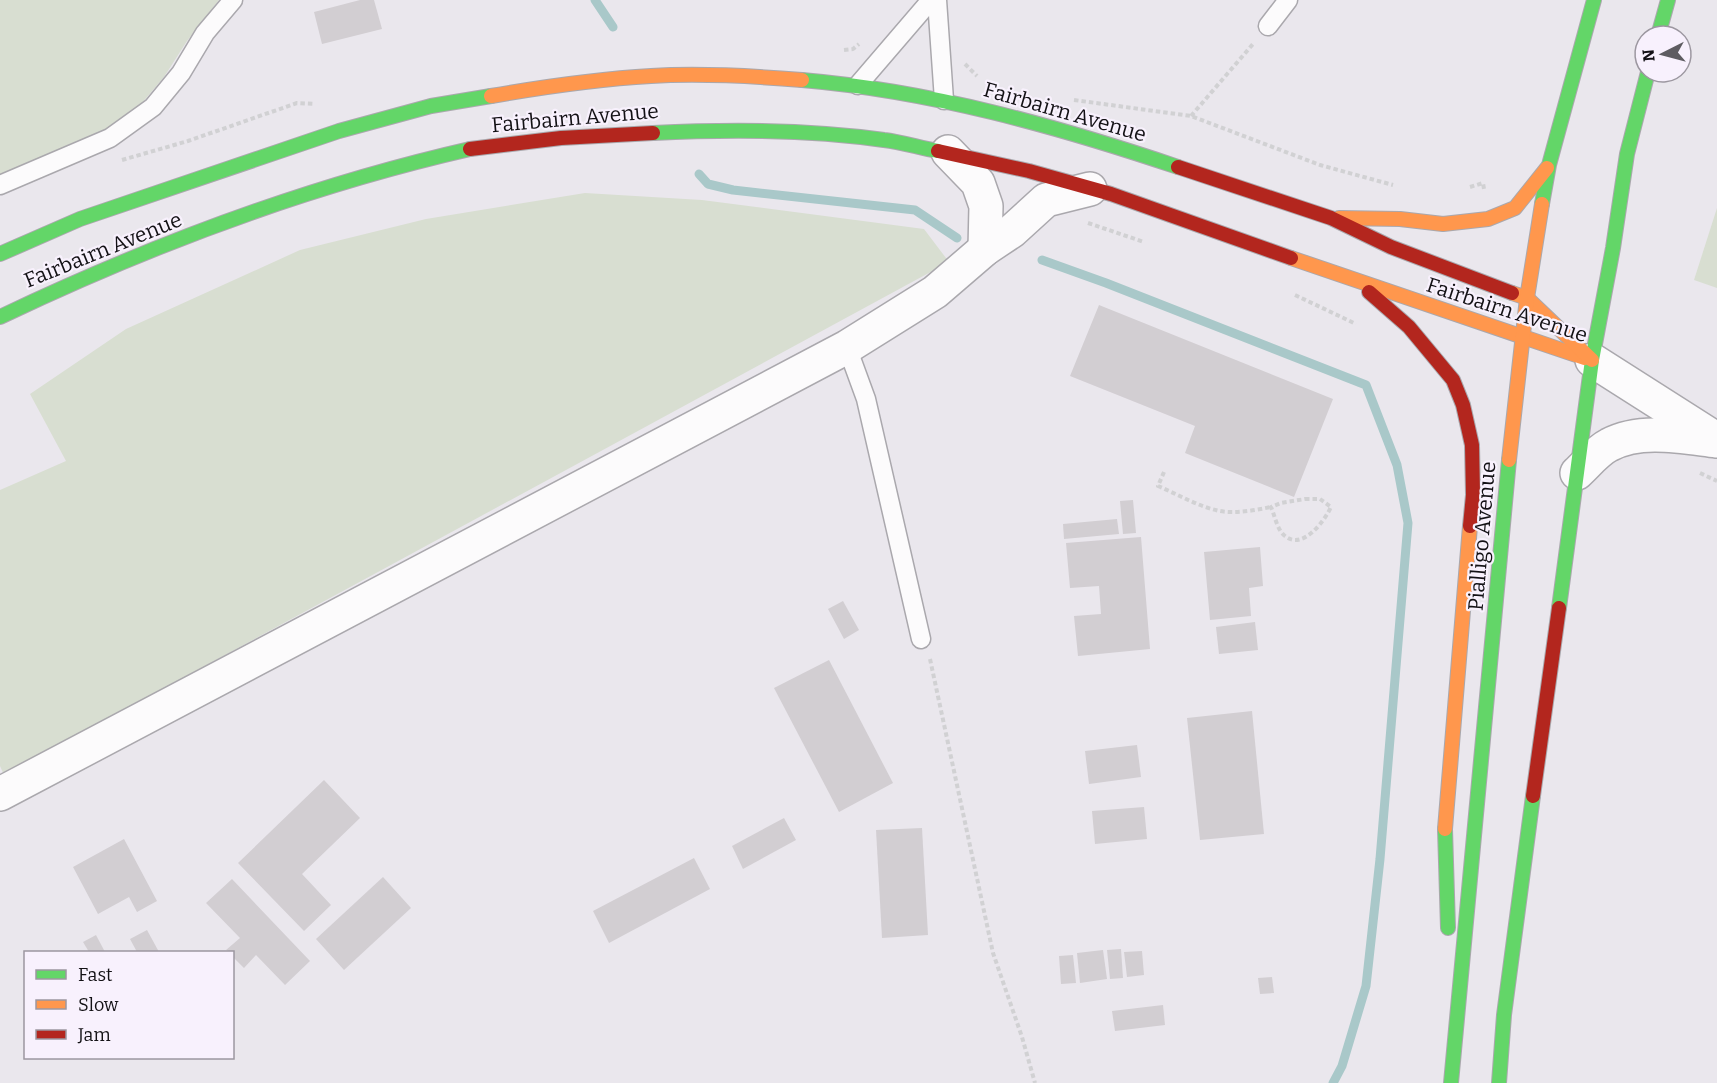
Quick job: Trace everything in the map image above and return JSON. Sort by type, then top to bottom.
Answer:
[{"type":"main road","name":"Pialligo Avenue","points":[[1452,1083],[1527,298],[1549,165],[1594,0]]},
{"type":"main road","points":[[1661,24],[1668,0]]},
{"type":"main road","name":"Fairbairn Avenue","points":[[0,254],[80,219],[339,131],[431,106],[530,89],[651,76],[766,77],[858,85],[944,100],[1124,149],[1331,218],[1391,247],[1527,298],[1592,360]]},
{"type":"main road","points":[[1499,1083],[1505,1003],[1592,360],[1613,248],[1627,154],[1645,84]]},
{"type":"main road","name":"Fairbairn Avenue","points":[[0,317],[84,277],[224,223],[328,186],[401,165],[471,149],[572,137],[722,129],[809,133],[885,140],[1029,171],[1090,189],[1592,360]]},
{"type":"main road","points":[[1331,218],[1370,218],[1443,224],[1488,219],[1515,208],[1549,165]]},
{"type":"main road","points":[[1357,281],[1410,327],[1453,380],[1463,405],[1472,445],[1473,495],[1445,826],[1453,1068]]},
{"type":"street","points":[[948,152],[978,183],[986,206],[985,249]]},
{"type":"street","points":[[0,794],[847,347],[935,292],[985,249],[1012,231],[1046,200],[1090,189]]},
{"type":"street","points":[[1592,360],[1717,441]]},
{"type":"street","points":[[1577,473],[1607,446],[1626,438],[1659,435],[1717,441]]},
{"type":"lane","points":[[0,185],[110,138],[153,107],[181,73],[205,33],[233,0]]},
{"type":"lane","points":[[858,85],[931,0]]},
{"type":"lane","points":[[937,0],[944,100]]},
{"type":"lane","points":[[1268,26],[1288,0]]},
{"type":"lane","points":[[847,347],[866,399],[925,645]]},
{"type":"path","points":[[1191,116],[1268,26]]},
{"type":"path","points":[[964,62],[976,76],[987,79]]},
{"type":"path","points":[[1066,99],[1191,116],[1320,165],[1398,187]]},
{"type":"path","points":[[1462,190],[1483,183]]},
{"type":"path","points":[[1083,222],[1154,245]]},
{"type":"path","points":[[1294,294],[1364,328]]},
{"type":"path","points":[[1164,472],[1158,486],[1220,511],[1235,512],[1271,507],[1305,499],[1320,499],[1331,507],[1308,536],[1296,540],[1286,537],[1278,527],[1271,507]]},
{"type":"path","points":[[925,645],[993,953],[1035,1083]]},
{"type":"shaded area","points":[[0,0],[219,0],[187,41],[164,77],[136,110],[89,140],[0,178]]},
{"type":"shaded area","points":[[585,193],[702,200],[924,229],[949,262],[4,775],[0,766],[0,490],[66,461],[30,394],[126,329],[300,250],[426,219]]},
{"type":"shaded area","points":[[1717,208],[1717,288],[1694,280]]},
{"type":"building","points":[[360,0],[374,0],[382,29],[322,44],[314,12]]},
{"type":"building","points":[[1099,305],[1333,399],[1294,497],[1185,453],[1195,426],[1070,376]]},
{"type":"building","points":[[1133,500],[1136,533],[1123,534],[1120,501]]},
{"type":"building","points":[[1117,519],[1119,534],[1064,539],[1063,524]]},
{"type":"building","points":[[1141,537],[1150,649],[1078,656],[1074,616],[1101,614],[1099,586],[1070,588],[1066,543]]},
{"type":"building","points":[[1260,547],[1263,586],[1249,588],[1251,616],[1210,620],[1204,552]]},
{"type":"building","points":[[843,601],[859,630],[844,639],[828,609]]},
{"type":"building","points":[[1255,622],[1258,650],[1219,654],[1216,627]]},
{"type":"building","points":[[829,660],[893,783],[839,812],[774,688]]},
{"type":"building","points":[[1252,711],[1264,834],[1200,840],[1187,718]]},
{"type":"building","points":[[1137,745],[1141,777],[1089,784],[1085,751]]},
{"type":"building","points":[[324,780],[360,818],[302,874],[331,905],[304,931],[238,863]]},
{"type":"building","points":[[1144,807],[1147,839],[1095,844],[1092,811]]},
{"type":"building","points":[[784,818],[796,840],[743,869],[732,846]]},
{"type":"building","points":[[922,828],[928,935],[882,938],[876,830]]},
{"type":"building","points":[[124,839],[157,901],[137,912],[129,897],[98,914],[73,867]]},
{"type":"building","points":[[694,858],[710,889],[609,943],[593,911]]},
{"type":"building","points":[[383,877],[411,908],[344,970],[316,939]]},
{"type":"building","points":[[232,879],[310,961],[285,985],[256,955],[244,968],[234,958],[234,951],[226,950],[240,938],[206,903]]},
{"type":"building","points":[[147,930],[158,951],[136,951],[130,939]]},
{"type":"building","points":[[96,935],[104,951],[88,951],[83,942]]},
{"type":"building","points":[[1121,949],[1123,978],[1110,979],[1107,950]]},
{"type":"building","points":[[1103,950],[1107,979],[1080,983],[1077,953]]},
{"type":"building","points":[[1142,951],[1144,975],[1127,977],[1124,952]]},
{"type":"building","points":[[1073,955],[1076,983],[1061,984],[1059,956]]},
{"type":"building","points":[[1272,977],[1274,993],[1260,994],[1258,978]]},
{"type":"building","points":[[1163,1005],[1165,1025],[1115,1031],[1112,1011]]},
{"type":"waterway","points":[[595,0],[613,27]]},
{"type":"waterway","points":[[699,174],[708,184],[733,190],[915,210],[957,238]]},
{"type":"waterway","points":[[1042,260],[1366,385],[1397,465],[1408,523],[1380,859],[1366,986],[1342,1066],[1333,1083]]},
{"type":"traffic: fast","points":[[1542,204],[1549,165],[1594,0]]},
{"type":"traffic: fast","points":[[1661,24],[1668,0]]},
{"type":"traffic: fast","points":[[802,80],[898,92],[993,112],[1178,167]]},
{"type":"traffic: fast","points":[[1559,608],[1592,360],[1613,248],[1627,154],[1645,84]]},
{"type":"traffic: fast","points":[[0,254],[80,219],[339,131],[431,106],[491,96]]},
{"type":"traffic: fast","points":[[653,133],[798,132],[855,136],[938,151]]},
{"type":"traffic: fast","points":[[0,317],[114,266],[231,220],[349,181],[470,149]]},
{"type":"traffic: fast","points":[[1451,1083],[1509,460]]},
{"type":"traffic: fast","points":[[1499,1083],[1504,1015],[1533,796]]},
{"type":"traffic: fast","points":[[1445,829],[1448,928]]},
{"type":"traffic: slow","points":[[491,96],[570,84],[651,76],[726,75],[802,80]]},
{"type":"traffic: slow","points":[[1339,218],[1400,219],[1443,224],[1488,219],[1515,208],[1547,168]]},
{"type":"traffic: slow","points":[[1509,460],[1527,298],[1542,204]]},
{"type":"traffic: slow","points":[[1291,258],[1585,358]]},
{"type":"traffic: slow","points":[[1512,293],[1527,298],[1592,360]]},
{"type":"traffic: slow","points":[[1445,829],[1470,526]]},
{"type":"traffic: jam","points":[[470,149],[561,138],[653,133]]},
{"type":"traffic: jam","points":[[938,151],[1029,171],[1111,194],[1291,258]]},
{"type":"traffic: jam","points":[[1178,167],[1331,218],[1391,247],[1512,293]]},
{"type":"traffic: jam","points":[[1369,292],[1409,327],[1453,380],[1463,405],[1472,445],[1473,495],[1470,526]]},
{"type":"traffic: jam","points":[[1533,796],[1559,608]]}]
